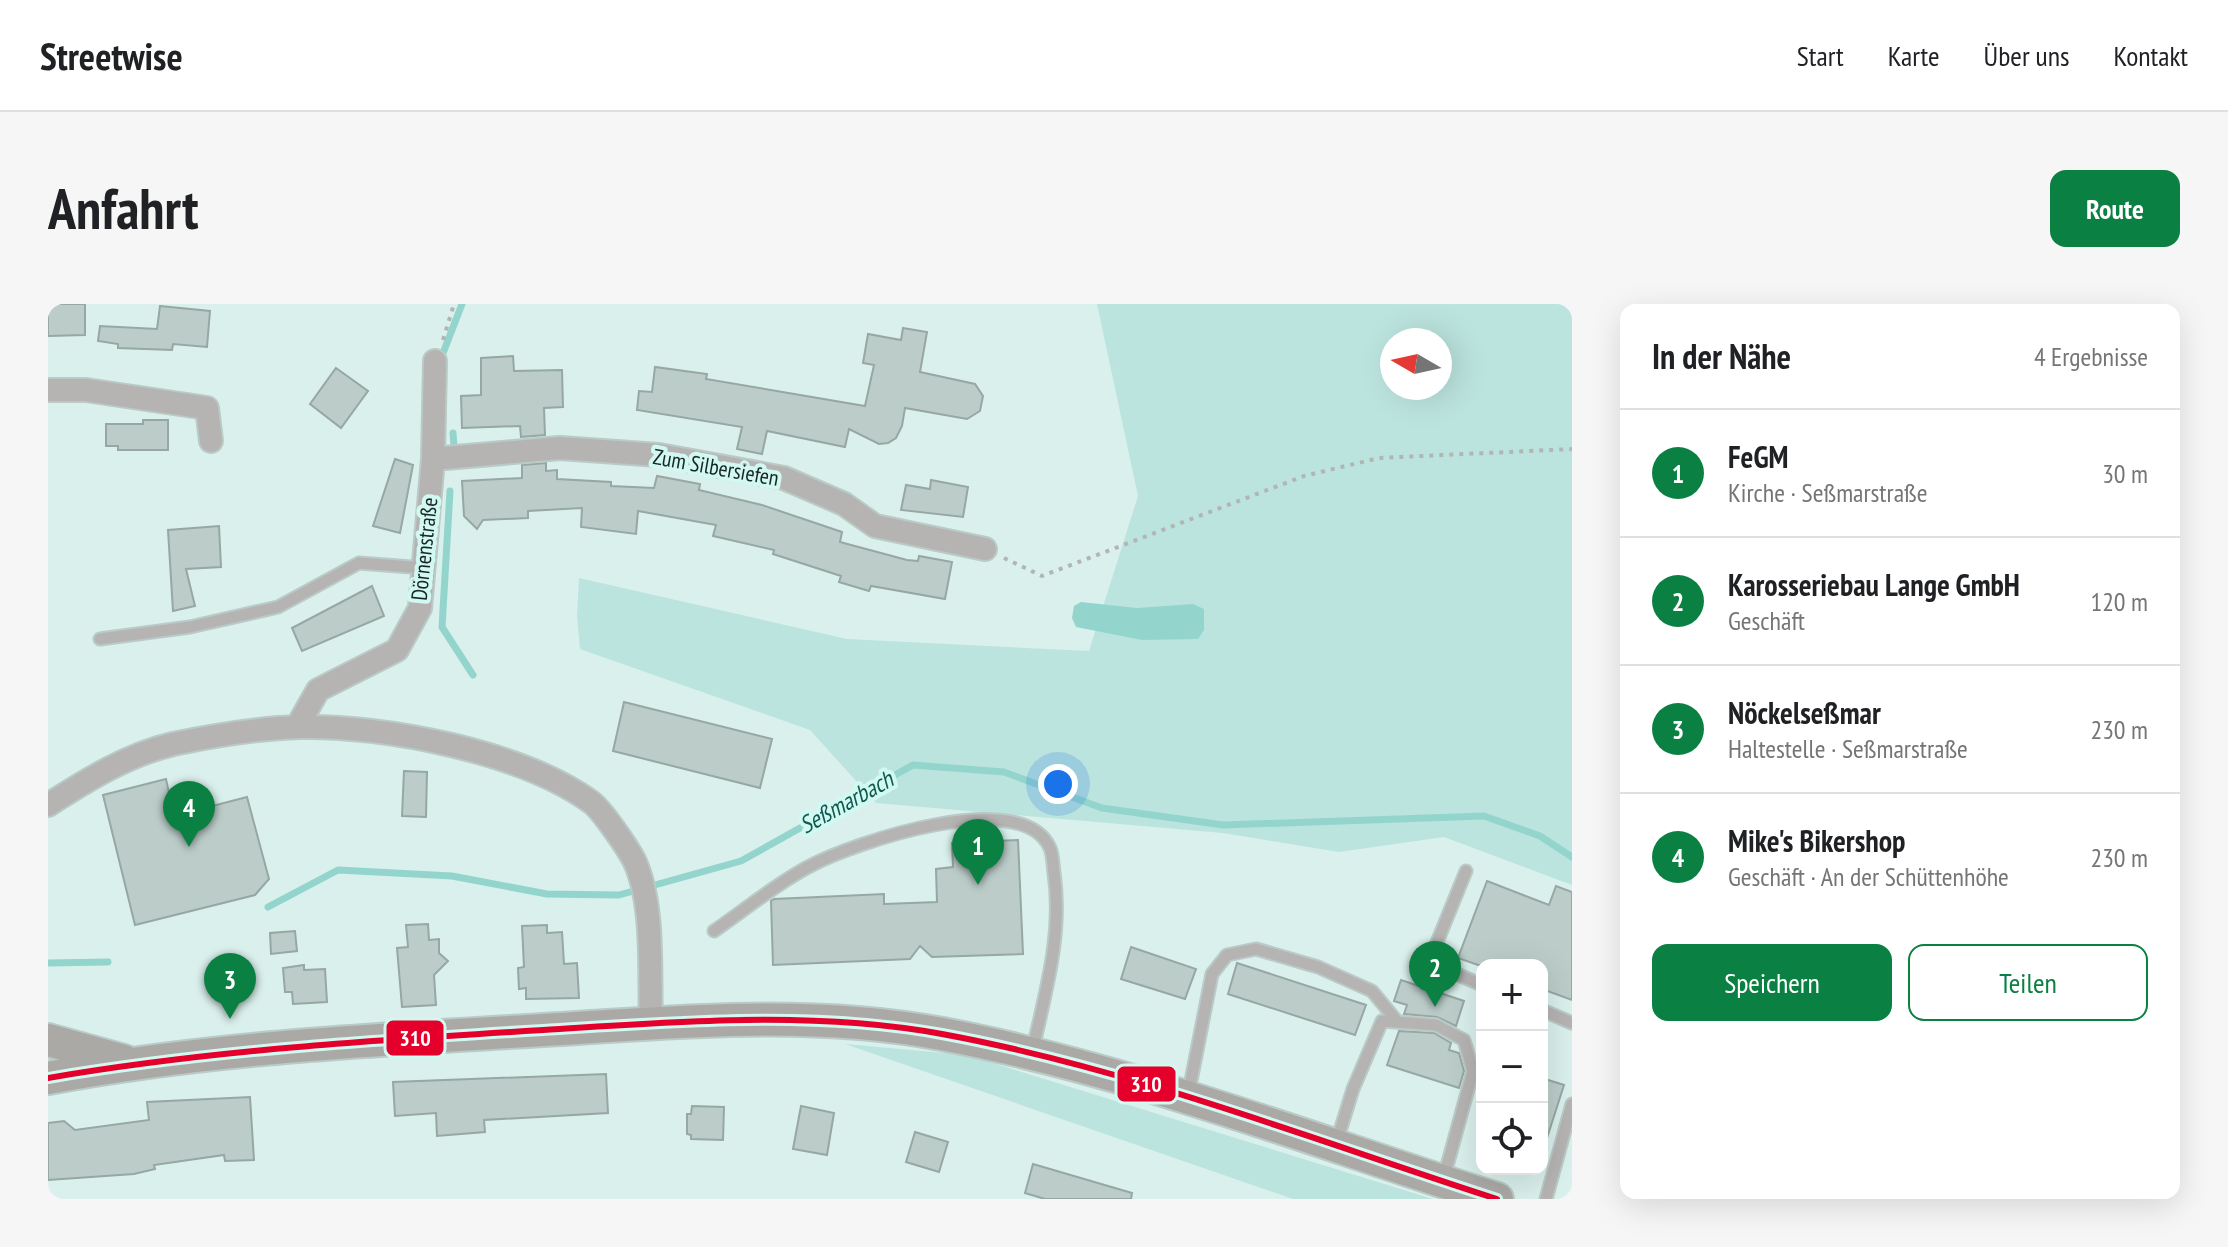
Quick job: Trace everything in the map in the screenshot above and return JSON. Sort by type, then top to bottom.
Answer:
[{"type":"main road","points":[[48,1078],[131,1062],[400,1037],[651,1023],[796,1020],[938,1033],[1032,1053],[1188,1099],[1497,1199]]},
{"type":"main road","points":[[48,1040],[131,1062]]},
{"type":"street","name":"Dörnenstraße","points":[[297,727],[318,690],[397,650],[420,608],[433,459],[435,361]]},
{"type":"street","points":[[48,390],[86,390],[207,408],[211,441]]},
{"type":"street","name":"Zum Silbersiefen","points":[[433,459],[560,448],[659,455],[784,478],[844,504],[875,526],[985,549]]},
{"type":"street","points":[[48,805],[106,768],[171,745],[297,727],[338,728],[449,743],[544,776],[593,803],[634,861],[647,916],[651,1023]]},
{"type":"lane","points":[[100,639],[190,627],[278,607],[359,563],[424,568]]},
{"type":"lane","points":[[714,931],[807,867],[853,846],[889,833],[973,820],[1010,822],[1037,834],[1050,848],[1058,899],[1052,963],[1032,1053]]},
{"type":"lane","points":[[1466,871],[1429,962],[1476,982]]},
{"type":"lane","points":[[1188,1099],[1212,974],[1227,955],[1256,949],[1318,967],[1372,991],[1396,1020]]},
{"type":"lane","points":[[1548,1013],[1572,1023]]},
{"type":"lane","points":[[1335,1146],[1353,1089],[1382,1021],[1436,1025],[1464,1040],[1473,1071],[1443,1182]]},
{"type":"lane","points":[[1546,1199],[1572,1104]]},
{"type":"path","points":[[435,361],[454,304]]},
{"type":"path","points":[[985,549],[1042,576],[1304,476],[1364,461],[1572,449]]},
{"type":"shaded area","points":[[1097,304],[1572,304],[1572,885],[1444,837],[1339,852],[1223,833],[876,803],[810,730],[580,649],[577,616],[579,578],[847,639],[1089,651],[1138,496]]},
{"type":"shaded area","points":[[1081,602],[1137,608],[1193,604],[1204,609],[1204,630],[1198,639],[1142,640],[1076,627],[1072,618],[1074,606]]},
{"type":"shaded area","points":[[845,1044],[967,1055],[1433,1199],[1293,1199]]},
{"type":"building","points":[[48,304],[85,304],[85,335],[48,336]]},
{"type":"building","points":[[160,306],[210,311],[207,347],[173,344],[172,350],[118,348],[118,344],[98,341],[100,326],[157,329]]},
{"type":"building","points":[[903,328],[927,332],[920,372],[975,384],[983,396],[980,411],[967,419],[905,408],[896,438],[879,444],[849,429],[845,447],[767,431],[762,454],[737,449],[742,427],[637,410],[639,391],[652,392],[655,367],[707,374],[706,379],[865,406],[874,365],[863,363],[868,334],[901,340]]},
{"type":"building","points":[[513,356],[514,371],[562,370],[563,407],[544,408],[545,435],[521,437],[520,426],[462,428],[461,396],[481,395],[481,358]]},
{"type":"building","points":[[336,368],[368,391],[341,428],[310,404]]},
{"type":"building","points":[[143,420],[168,420],[168,450],[118,450],[118,446],[106,446],[106,424],[143,424]]},
{"type":"building","points":[[395,459],[413,465],[400,533],[373,526]]},
{"type":"building","points":[[546,463],[546,471],[557,470],[557,479],[654,488],[657,476],[700,484],[699,490],[762,505],[842,532],[840,542],[907,560],[918,561],[919,556],[952,562],[945,599],[871,586],[869,591],[839,582],[841,576],[773,554],[774,550],[713,536],[716,525],[638,511],[636,534],[581,527],[582,508],[528,511],[528,518],[483,520],[477,529],[464,516],[462,481],[522,478],[522,465]]},
{"type":"building","points":[[931,480],[968,487],[963,517],[901,510],[906,485],[930,489]]},
{"type":"building","points":[[219,526],[221,567],[186,569],[195,606],[173,611],[168,530]]},
{"type":"building","points":[[372,586],[384,616],[302,651],[292,628]]},
{"type":"building","points":[[624,702],[772,739],[760,788],[613,751]]},
{"type":"building","points":[[404,771],[427,772],[426,817],[402,816]]},
{"type":"building","points":[[166,779],[174,816],[247,797],[269,879],[255,895],[135,925],[103,795]]},
{"type":"building","points":[[1018,840],[1023,954],[932,957],[920,946],[910,959],[773,965],[771,901],[774,899],[884,894],[884,904],[937,902],[936,869],[953,867],[952,843]]},
{"type":"building","points":[[1487,881],[1549,905],[1556,886],[1572,892],[1572,1000],[1548,991],[1548,959],[1476,959],[1476,964],[1458,958]]},
{"type":"building","points":[[428,924],[429,940],[439,939],[439,953],[448,961],[434,975],[436,1005],[402,1007],[397,948],[408,947],[406,925]]},
{"type":"building","points":[[547,925],[547,933],[562,932],[564,964],[577,963],[579,998],[526,999],[526,988],[519,989],[518,968],[524,967],[522,926]]},
{"type":"building","points":[[295,931],[297,951],[271,954],[270,933]]},
{"type":"building","points":[[1131,947],[1196,969],[1185,999],[1121,979]]},
{"type":"building","points":[[1237,963],[1366,1005],[1355,1035],[1228,994]]},
{"type":"building","points":[[304,965],[304,970],[325,969],[327,1002],[293,1004],[292,992],[285,992],[283,968]]},
{"type":"building","points":[[1401,980],[1464,1001],[1456,1026],[1437,1017],[1404,1014],[1407,1005],[1394,1001]]},
{"type":"building","points":[[1399,1031],[1434,1033],[1451,1043],[1449,1050],[1459,1053],[1464,1071],[1459,1088],[1387,1065]]},
{"type":"building","points":[[606,1074],[608,1113],[484,1120],[485,1132],[437,1136],[436,1113],[395,1116],[393,1082]]},
{"type":"building","points":[[1548,1080],[1564,1085],[1548,1135]]},
{"type":"building","points":[[250,1097],[254,1160],[225,1161],[224,1155],[154,1165],[155,1169],[134,1174],[48,1180],[48,1123],[64,1121],[75,1130],[149,1120],[147,1102]]},
{"type":"building","points":[[692,1106],[724,1107],[723,1140],[691,1139],[691,1135],[687,1134],[687,1114],[691,1114]]},
{"type":"building","points":[[801,1106],[834,1113],[827,1155],[793,1149]]},
{"type":"building","points":[[915,1132],[948,1142],[939,1172],[906,1162]]},
{"type":"building","points":[[1033,1164],[1132,1193],[1131,1199],[1045,1199],[1025,1193]]},
{"type":"waterway","points":[[440,361],[462,304]]},
{"type":"waterway","points":[[453,433],[454,446]]},
{"type":"waterway","points":[[450,491],[442,627],[473,675]]},
{"type":"waterway","name":"Seßmarbach","points":[[268,907],[338,870],[452,876],[547,894],[619,895],[741,861],[913,765],[1004,772],[1102,808],[1223,825],[1484,816],[1540,836],[1572,857]]},
{"type":"waterway","name":"Seßmarbach","points":[[48,963],[108,962]]},
{"type":"transit line","name":"310","points":[[48,1078],[233,1053],[419,1038],[693,1021],[843,1022],[942,1034],[1083,1066],[1222,1108],[1497,1199]]},
{"type":"place","name":"Mike's Bikershop","points":[[189,847]]},
{"type":"place","name":"FeGM","points":[[978,885]]},
{"type":"place","name":"Karosseriebau Lange GmbH","points":[[1435,1007]]},
{"type":"place","name":"Nöckelseßmar","points":[[230,1019]]}]
